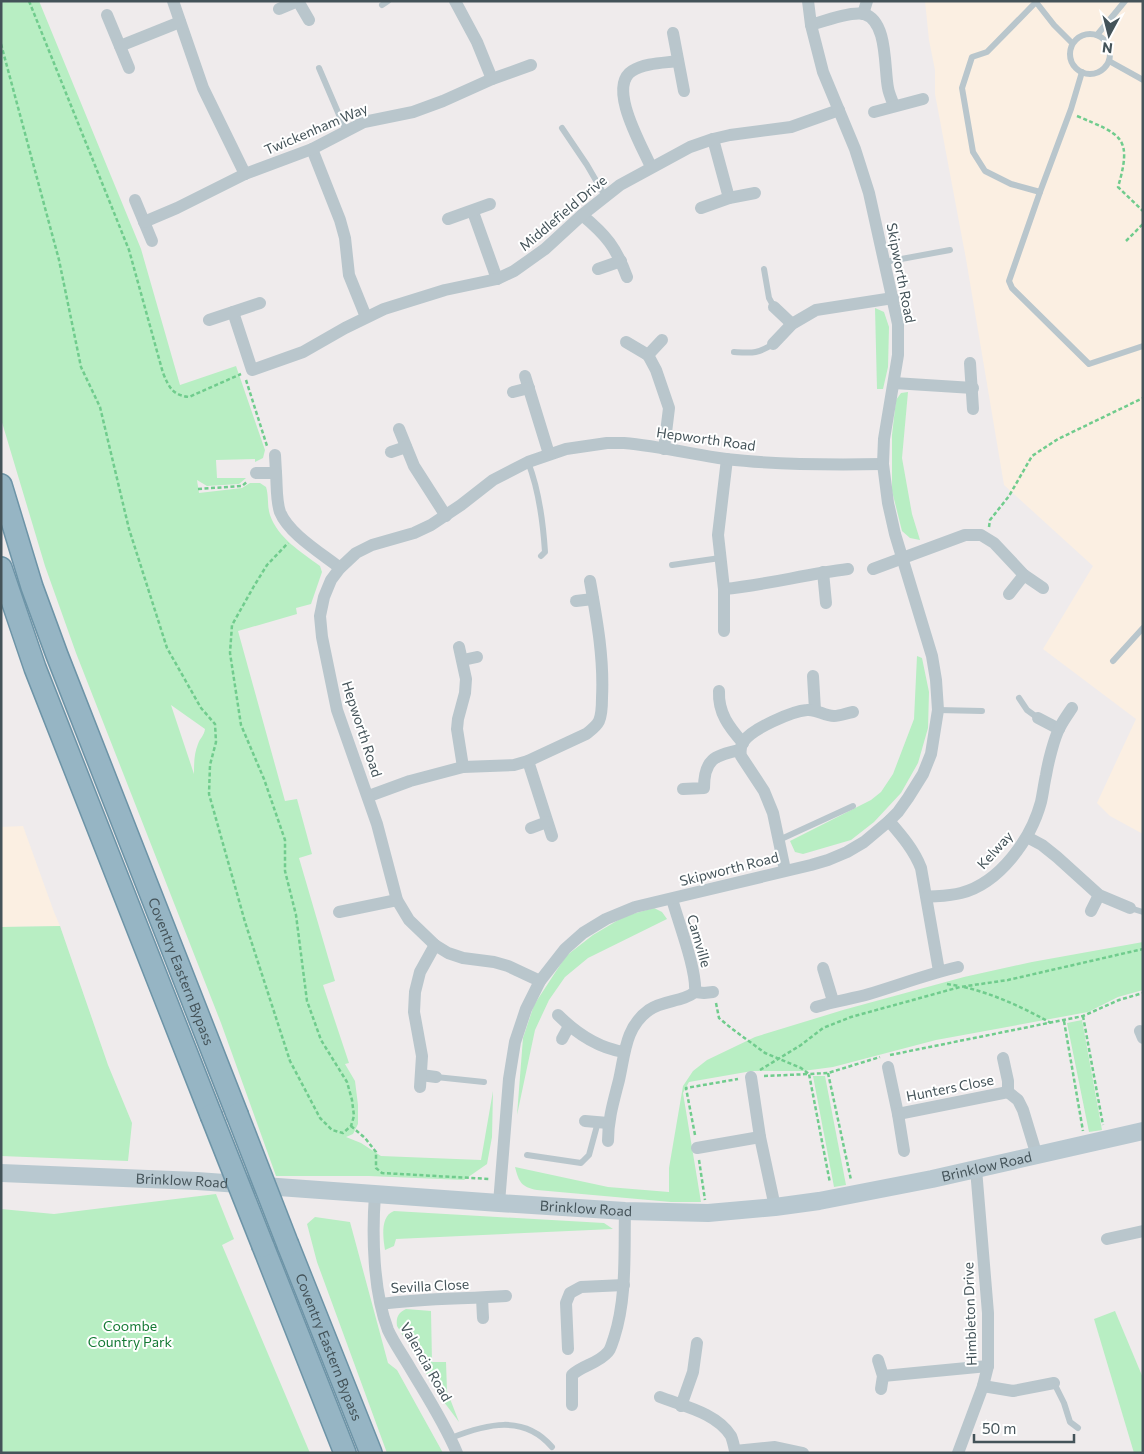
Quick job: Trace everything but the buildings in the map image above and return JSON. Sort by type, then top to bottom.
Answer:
[{"type":"highway","name":"Coventry Eastern Bypass","points":[[1,485],[32,587],[56,655],[371,1453]]},
{"type":"highway","name":"Coventry Eastern Bypass","points":[[1,568],[35,668],[345,1453]]},
{"type":"main road","name":"Brinklow Road","points":[[1,1173],[197,1181],[625,1211],[708,1213],[775,1207],[833,1198],[1037,1156],[1143,1131]]},
{"type":"street","points":[[172,1],[203,88],[245,174]]},
{"type":"street","points":[[279,9],[298,1],[309,20]]},
{"type":"street","points":[[456,1],[477,42],[492,79]]},
{"type":"street","name":"Skipworth Road","points":[[499,1203],[509,1079],[515,1042],[526,1009],[540,981],[565,949],[583,933],[606,919],[635,907],[828,860],[847,852],[868,839],[889,822],[908,798],[923,774],[931,754],[938,710],[936,680],[932,656],[895,534],[888,503],[883,464],[884,439],[898,356],[898,324],[869,193],[855,149],[823,72],[811,24],[808,1]]},
{"type":"street","points":[[863,14],[867,1]]},
{"type":"street","points":[[811,24],[853,14],[863,14],[876,23],[880,32],[888,88],[894,106]]},
{"type":"street","points":[[107,15],[129,68]]},
{"type":"street","points":[[120,46],[180,22]]},
{"type":"street","points":[[673,33],[684,91]]},
{"type":"street","points":[[651,167],[623,100],[623,83],[630,72],[641,66],[678,60]]},
{"type":"street","name":"Twickenham Way","points":[[144,222],[177,208],[245,174],[312,149],[364,122],[413,112],[531,65]]},
{"type":"street","points":[[874,112],[923,100]]},
{"type":"street","name":"Middlefield Drive","points":[[252,370],[303,352],[384,309],[424,296],[497,279],[531,260],[582,215],[620,185],[690,147],[713,138],[791,127],[839,110]]},
{"type":"street","points":[[713,138],[730,198]]},
{"type":"street","points":[[312,149],[340,220],[345,238],[350,275],[366,317]]},
{"type":"street","points":[[701,208],[730,198],[756,193]]},
{"type":"street","points":[[135,200],[152,241]]},
{"type":"street","points":[[448,219],[473,212],[490,204]]},
{"type":"street","points":[[473,212],[497,279]]},
{"type":"street","points":[[582,215],[599,229],[609,241],[621,261],[627,277]]},
{"type":"street","points":[[598,269],[621,261]]},
{"type":"street","points":[[773,344],[792,324],[816,310],[893,298]]},
{"type":"street","points":[[209,320],[260,303]]},
{"type":"street","points":[[774,307],[792,324]]},
{"type":"street","points":[[233,312],[252,370]]},
{"type":"street","points":[[648,355],[662,340]]},
{"type":"street","points":[[626,342],[648,355],[659,378],[669,408],[664,448]]},
{"type":"street","points":[[970,363],[974,410]]},
{"type":"street","points":[[513,392],[527,382],[549,454]]},
{"type":"street","points":[[894,383],[973,388]]},
{"type":"street","points":[[399,429],[414,466],[446,516]]},
{"type":"street","name":"Hepworth Road","points":[[540,981],[508,966],[463,958],[435,945],[409,920],[397,900],[368,796],[337,710],[322,637],[320,616],[324,597],[331,580],[340,568],[356,553],[372,545],[414,533],[446,516],[493,480],[528,462],[575,447],[624,443],[727,459],[804,464],[883,464]]},
{"type":"street","points":[[391,452],[406,447]]},
{"type":"street","points":[[271,453],[276,473],[280,511],[286,522],[297,534],[340,568]]},
{"type":"street","points":[[724,631],[724,588],[718,534],[727,459]]},
{"type":"street","points":[[256,473],[276,473]]},
{"type":"street","points":[[873,569],[965,535],[980,535],[994,543],[1024,575],[1044,588]]},
{"type":"street","points":[[724,588],[754,586],[822,572],[848,569]]},
{"type":"street","points":[[822,572],[826,603]]},
{"type":"street","points":[[1009,594],[1024,575]]},
{"type":"street","points":[[368,796],[410,781],[463,767],[514,765],[528,761],[586,734],[594,728],[600,720],[602,708],[602,668],[600,640],[590,581]]},
{"type":"street","points":[[576,601],[593,599]]},
{"type":"street","points":[[463,767],[457,729],[466,693],[461,654],[477,657]]},
{"type":"street","points":[[813,676],[815,710]]},
{"type":"street","points":[[719,691],[721,711],[741,746],[741,756],[764,791],[773,814],[785,870]]},
{"type":"street","name":"Kelway","points":[[927,897],[961,893],[981,886],[993,877],[1027,836],[1042,799],[1046,773],[1059,729],[1072,708]]},
{"type":"street","points":[[683,789],[704,788],[706,769],[712,760],[741,746],[749,735],[769,723],[793,713],[807,710],[815,710],[834,716],[853,712]]},
{"type":"street","points":[[1038,718],[1059,729]]},
{"type":"street","points":[[528,761],[552,836]]},
{"type":"street","points":[[531,828],[547,822]]},
{"type":"street","points":[[889,822],[917,857],[924,880],[929,921],[939,971]]},
{"type":"street","name":"Kelway","points":[[1027,836],[1057,857],[1099,895],[1130,908]]},
{"type":"street","points":[[1091,911],[1099,895]]},
{"type":"street","name":"Camville","points":[[672,899],[696,985],[695,992]]},
{"type":"street","points":[[338,912],[397,900]]},
{"type":"street","points":[[435,945],[420,972],[415,992],[414,1012],[422,1056],[420,1081],[436,1077]]},
{"type":"street","points":[[816,1006],[867,994],[939,971],[958,967]]},
{"type":"street","points":[[823,968],[833,1001]]},
{"type":"street","points":[[608,1141],[597,1122],[621,1072],[626,1043],[634,1026],[646,1012],[662,1003],[691,996],[695,992],[713,992]]},
{"type":"street","points":[[558,1015],[569,1026],[596,1044],[624,1052]]},
{"type":"street","points":[[562,1040],[569,1026]]},
{"type":"street","name":"Hunters Close","points":[[1003,1058],[1008,1092]]},
{"type":"street","name":"Hunters Close","points":[[888,1067],[904,1151]]},
{"type":"street","points":[[751,1077],[760,1137],[775,1207]]},
{"type":"street","name":"Hunters Close","points":[[898,1114],[1008,1092],[1018,1100],[1023,1110],[1037,1156]]},
{"type":"street","points":[[697,1148],[760,1137]]},
{"type":"street","name":"Himbleton Drive","points":[[958,1453],[984,1386],[988,1366],[988,1313],[976,1169]]},
{"type":"street","name":"Valencia Road","points":[[375,1194],[373,1248],[381,1304],[388,1330],[451,1438],[457,1453]]},
{"type":"street","points":[[572,1405],[572,1375],[600,1360],[610,1351],[620,1320],[624,1285],[625,1211]]},
{"type":"street","points":[[1108,1239],[1143,1231]]},
{"type":"street","points":[[568,1349],[566,1303],[570,1293],[581,1287],[624,1285]]},
{"type":"street","name":"Sevilla Close","points":[[381,1304],[425,1299],[506,1296]]},
{"type":"street","name":"Sevilla Close","points":[[482,1298],[483,1318]]},
{"type":"street","points":[[681,1406],[693,1372],[697,1344]]},
{"type":"street","points":[[878,1360],[882,1382],[988,1366]]},
{"type":"street","points":[[984,1386],[1013,1392],[1054,1383]]},
{"type":"street","points":[[660,1397],[713,1418],[724,1427],[732,1438],[735,1452],[774,1447],[803,1453]]},
{"type":"lane","points":[[1097,35],[1126,1]]},
{"type":"lane","points":[[1040,192],[1011,184],[985,171],[973,152],[962,88],[972,57],[987,52],[1036,2],[1054,25],[1072,43]]},
{"type":"lane","points":[[1092,33],[1097,35],[1106,41],[1108,45],[1109,61],[1105,67],[1095,73],[1082,72],[1074,66],[1070,59],[1069,52],[1072,43],[1081,35],[1092,33]]},
{"type":"lane","points":[[1109,61],[1143,80]]},
{"type":"lane","points":[[319,68],[346,131]]},
{"type":"lane","points":[[1082,72],[1009,281],[1012,288],[1090,364],[1143,346]]},
{"type":"lane","points":[[562,128],[605,196]]},
{"type":"lane","points":[[885,262],[950,250]]},
{"type":"lane","points":[[764,268],[770,298],[774,307]]},
{"type":"lane","points":[[734,352],[754,353],[762,351],[773,344]]},
{"type":"lane","points":[[528,462],[538,493],[543,529],[545,552],[541,556]]},
{"type":"lane","points":[[672,565],[720,558]]},
{"type":"lane","points":[[1112,661],[1143,628]]},
{"type":"lane","points":[[1019,698],[1027,710],[1038,718]]},
{"type":"lane","points":[[938,710],[982,711]]},
{"type":"lane","points":[[779,840],[853,806]]},
{"type":"lane","points":[[1130,908],[1143,912]]},
{"type":"lane","points":[[436,1077],[484,1082]]},
{"type":"lane","points":[[527,1155],[581,1163],[589,1155],[597,1122]]},
{"type":"lane","points":[[1054,1383],[1064,1402],[1070,1422],[1078,1428]]},
{"type":"lane","points":[[451,1438],[488,1426],[508,1424],[529,1429],[543,1436],[552,1447]]},
{"type":"path","points":[[29,1],[129,250],[163,373],[169,388],[180,396],[189,397],[252,370]]},
{"type":"path","points":[[1,44],[59,260],[81,367],[100,408],[129,530],[167,648],[202,708],[214,724],[216,742],[210,765],[209,794],[245,922],[290,1061],[320,1118],[332,1130],[344,1133],[351,1126],[354,1116],[352,1100],[347,1082],[320,1040],[307,1002],[296,915],[285,871],[285,840],[264,779],[241,725],[230,653],[232,625],[267,565],[297,534]]},
{"type":"path","points":[[1069,113],[1104,128],[1122,142],[1125,161],[1118,187],[1143,211]]},
{"type":"path","points":[[1126,241],[1143,224]]},
{"type":"path","points":[[252,370],[246,381],[266,445],[271,453]]},
{"type":"path","points":[[985,538],[990,520],[1009,496],[1032,456],[1058,439],[1143,398]]},
{"type":"path","points":[[198,489],[242,486],[256,473]]},
{"type":"path","points":[[751,1077],[801,1045],[823,1028],[851,1017],[960,987],[1008,980],[1143,949]]},
{"type":"path","points":[[939,971],[941,981],[946,984],[977,990],[1051,1023]]},
{"type":"path","points":[[713,992],[719,1018],[765,1053],[809,1074]]},
{"type":"path","points":[[708,1213],[686,1088],[751,1077],[828,1072],[884,1056],[1083,1016],[1119,1000],[1143,993]]},
{"type":"path","points":[[1083,1016],[1106,1139]]},
{"type":"path","points":[[1064,1020],[1086,1145]]},
{"type":"path","points":[[828,1072],[854,1194]]},
{"type":"path","points":[[809,1074],[833,1198]]},
{"type":"path","points":[[351,1126],[376,1152],[376,1168],[382,1173],[501,1180]]},
{"type":"shaded area","points":[[925,1],[1143,1],[1143,834],[1110,816],[1097,803],[1136,719],[1043,649],[1093,566],[1004,485],[966,259],[935,94],[935,70],[929,40]]},
{"type":"shaded area","points":[[23,826],[60,926],[1,927],[1,827]]},
{"type":"green space","points":[[1,1],[39,1],[141,249],[180,385],[236,366],[265,450],[263,458],[255,462],[255,459],[216,460],[217,478],[246,478],[239,484],[207,486],[197,480],[199,493],[242,488],[250,483],[260,483],[266,487],[270,515],[279,531],[298,550],[320,566],[322,572],[311,604],[296,608],[297,614],[238,631],[285,801],[297,799],[312,854],[299,858],[335,981],[323,985],[349,1063],[345,1064],[355,1081],[358,1105],[358,1124],[353,1134],[346,1137],[361,1143],[381,1156],[481,1160],[493,1091],[492,1137],[487,1164],[464,1180],[369,1176],[276,1176],[221,1023],[76,653],[45,566],[1,419]],"holes":[[[171,705],[205,729],[196,751],[194,774]]]},
{"type":"green space","points":[[875,308],[884,312],[889,327],[888,367],[883,389],[877,389]]},
{"type":"green space","points":[[908,392],[902,458],[912,514],[920,540],[910,538],[902,531],[892,491],[892,435],[896,400],[901,393]]},
{"type":"green space","points":[[917,656],[922,658],[929,692],[928,728],[918,763],[901,793],[874,822],[851,840],[803,854],[795,852],[790,841],[871,800],[881,792],[893,774],[914,719]]},
{"type":"green space","points":[[654,908],[662,912],[667,919],[588,958],[565,977],[549,1000],[535,1030],[517,1115],[523,1038],[534,1005],[566,956],[593,935],[625,916]]},
{"type":"green space","points":[[60,926],[108,1065],[132,1123],[128,1161],[1,1156],[1,927]]},
{"type":"green space","points":[[1143,942],[1143,990],[1118,997],[1088,1012],[936,1040],[833,1067],[803,1071],[752,1071],[689,1082],[683,1093],[701,1202],[671,1202],[537,1190],[524,1185],[518,1176],[515,1167],[608,1187],[669,1192],[669,1168],[683,1086],[693,1071],[707,1060],[755,1037],[843,1010],[964,977],[1032,962]]},
{"type":"green space","points":[[1082,1020],[1102,1130],[1089,1132],[1067,1023]]},
{"type":"green space","points":[[813,1076],[825,1076],[846,1185],[834,1187]]},
{"type":"green space","name":"Coombe Country Park","points":[[216,1194],[234,1239],[222,1245],[310,1453],[1,1453],[1,1209],[54,1214]]},
{"type":"green space","points":[[394,1211],[604,1223],[613,1229],[396,1239],[394,1246],[385,1250],[384,1222]]},
{"type":"green space","points":[[315,1217],[350,1222],[388,1363],[397,1370],[443,1453],[387,1453],[317,1262],[307,1224]]},
{"type":"green space","points":[[406,1309],[431,1311],[432,1362],[446,1362],[447,1391],[459,1422],[444,1402],[397,1326],[398,1316]]},
{"type":"green space","points":[[1115,1311],[1143,1378],[1143,1453],[1134,1453],[1094,1319]]}]
